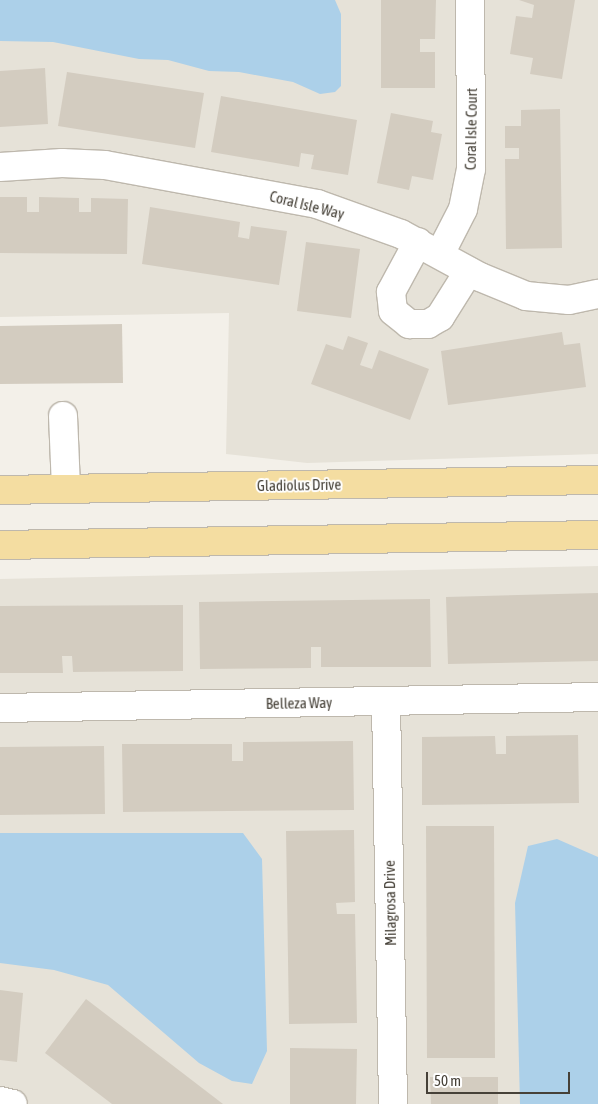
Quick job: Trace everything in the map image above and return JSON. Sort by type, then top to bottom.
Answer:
[{"type":"main road","name":"Gladiolus Drive","points":[[0,490],[598,480]]},
{"type":"main road","points":[[0,545],[598,535]]},
{"type":"street","name":"Coral Isle Court","points":[[469,270],[440,317],[428,324],[408,324],[393,311],[391,292],[463,209],[471,169],[470,0]]},
{"type":"street","name":"Coral Isle Way","points":[[0,167],[62,163],[105,166],[239,189],[339,211],[430,247],[469,270],[526,296],[569,300],[598,294]]},
{"type":"street","points":[[63,416],[66,488]]},
{"type":"street","name":"Belleza Way","points":[[0,708],[598,697]]},
{"type":"street","name":"Milagrosa Drive","points":[[386,701],[393,1104]]},
{"type":"street","points":[[0,1101],[13,1104]]},
{"type":"shaded area","points":[[0,0],[598,0],[598,454],[307,463],[226,454],[229,313],[0,317]]},
{"type":"shaded area","points":[[598,566],[598,1104],[0,1104],[0,579]]},
{"type":"water","points":[[0,0],[335,0],[341,14],[341,86],[335,92],[320,94],[293,82],[239,72],[209,71],[168,60],[139,59],[53,42],[0,41]]},
{"type":"water","points":[[0,833],[243,833],[262,859],[267,1051],[252,1084],[232,1081],[199,1063],[108,985],[54,970],[0,963]]},
{"type":"water","points":[[557,839],[598,857],[598,1104],[520,1104],[515,903],[528,846]]},
{"type":"building","points":[[381,0],[436,0],[435,39],[420,39],[420,52],[435,52],[435,88],[381,88]]},
{"type":"building","points":[[519,0],[575,0],[562,79],[530,74],[533,58],[510,54],[516,16],[532,18],[534,5]]},
{"type":"building","points":[[45,68],[48,124],[0,127],[0,71]]},
{"type":"building","points":[[67,72],[204,93],[195,148],[58,126]]},
{"type":"building","points":[[221,96],[357,120],[348,175],[311,169],[314,155],[301,153],[299,167],[211,152]]},
{"type":"building","points":[[560,109],[562,248],[506,249],[505,159],[519,159],[519,148],[505,148],[505,126],[521,126],[521,110]]},
{"type":"building","points":[[391,113],[433,121],[431,132],[442,134],[433,180],[412,176],[409,190],[377,183]]},
{"type":"building","points":[[0,197],[27,197],[27,212],[39,212],[39,197],[79,198],[79,212],[91,212],[91,198],[128,199],[127,254],[0,253]]},
{"type":"building","points":[[150,207],[240,222],[238,237],[249,239],[251,226],[287,231],[279,285],[142,264]]},
{"type":"building","points":[[306,242],[360,249],[351,318],[297,311]]},
{"type":"building","points":[[122,324],[123,383],[0,384],[0,326]]},
{"type":"building","points":[[562,332],[564,345],[580,343],[586,387],[448,405],[441,351]]},
{"type":"building","points":[[348,336],[368,343],[360,365],[372,369],[379,350],[429,369],[410,420],[311,384],[326,344],[343,350]]},
{"type":"building","points":[[598,593],[598,661],[448,664],[446,597]]},
{"type":"building","points":[[430,599],[431,667],[321,667],[321,647],[311,647],[311,668],[200,669],[199,602]]},
{"type":"building","points":[[183,605],[183,671],[73,672],[72,656],[62,656],[63,673],[0,673],[0,606]]},
{"type":"building","points":[[578,735],[579,803],[422,805],[422,737],[495,736],[496,754],[506,754],[506,736]]},
{"type":"building","points":[[353,741],[354,810],[123,812],[122,744],[232,744],[232,761],[243,761],[243,742]]},
{"type":"building","points":[[104,746],[105,814],[0,815],[0,747]]},
{"type":"building","points":[[426,826],[494,826],[495,1058],[427,1058]]},
{"type":"building","points":[[354,830],[355,902],[336,903],[337,914],[355,914],[357,1023],[289,1024],[286,831]]},
{"type":"building","points":[[0,990],[23,993],[17,1062],[0,1060]]},
{"type":"building","points":[[86,999],[223,1104],[112,1104],[45,1053]]},
{"type":"building","points":[[290,1048],[357,1049],[356,1104],[290,1104]]},
{"type":"building","points":[[430,1077],[498,1077],[498,1104],[431,1104]]}]
